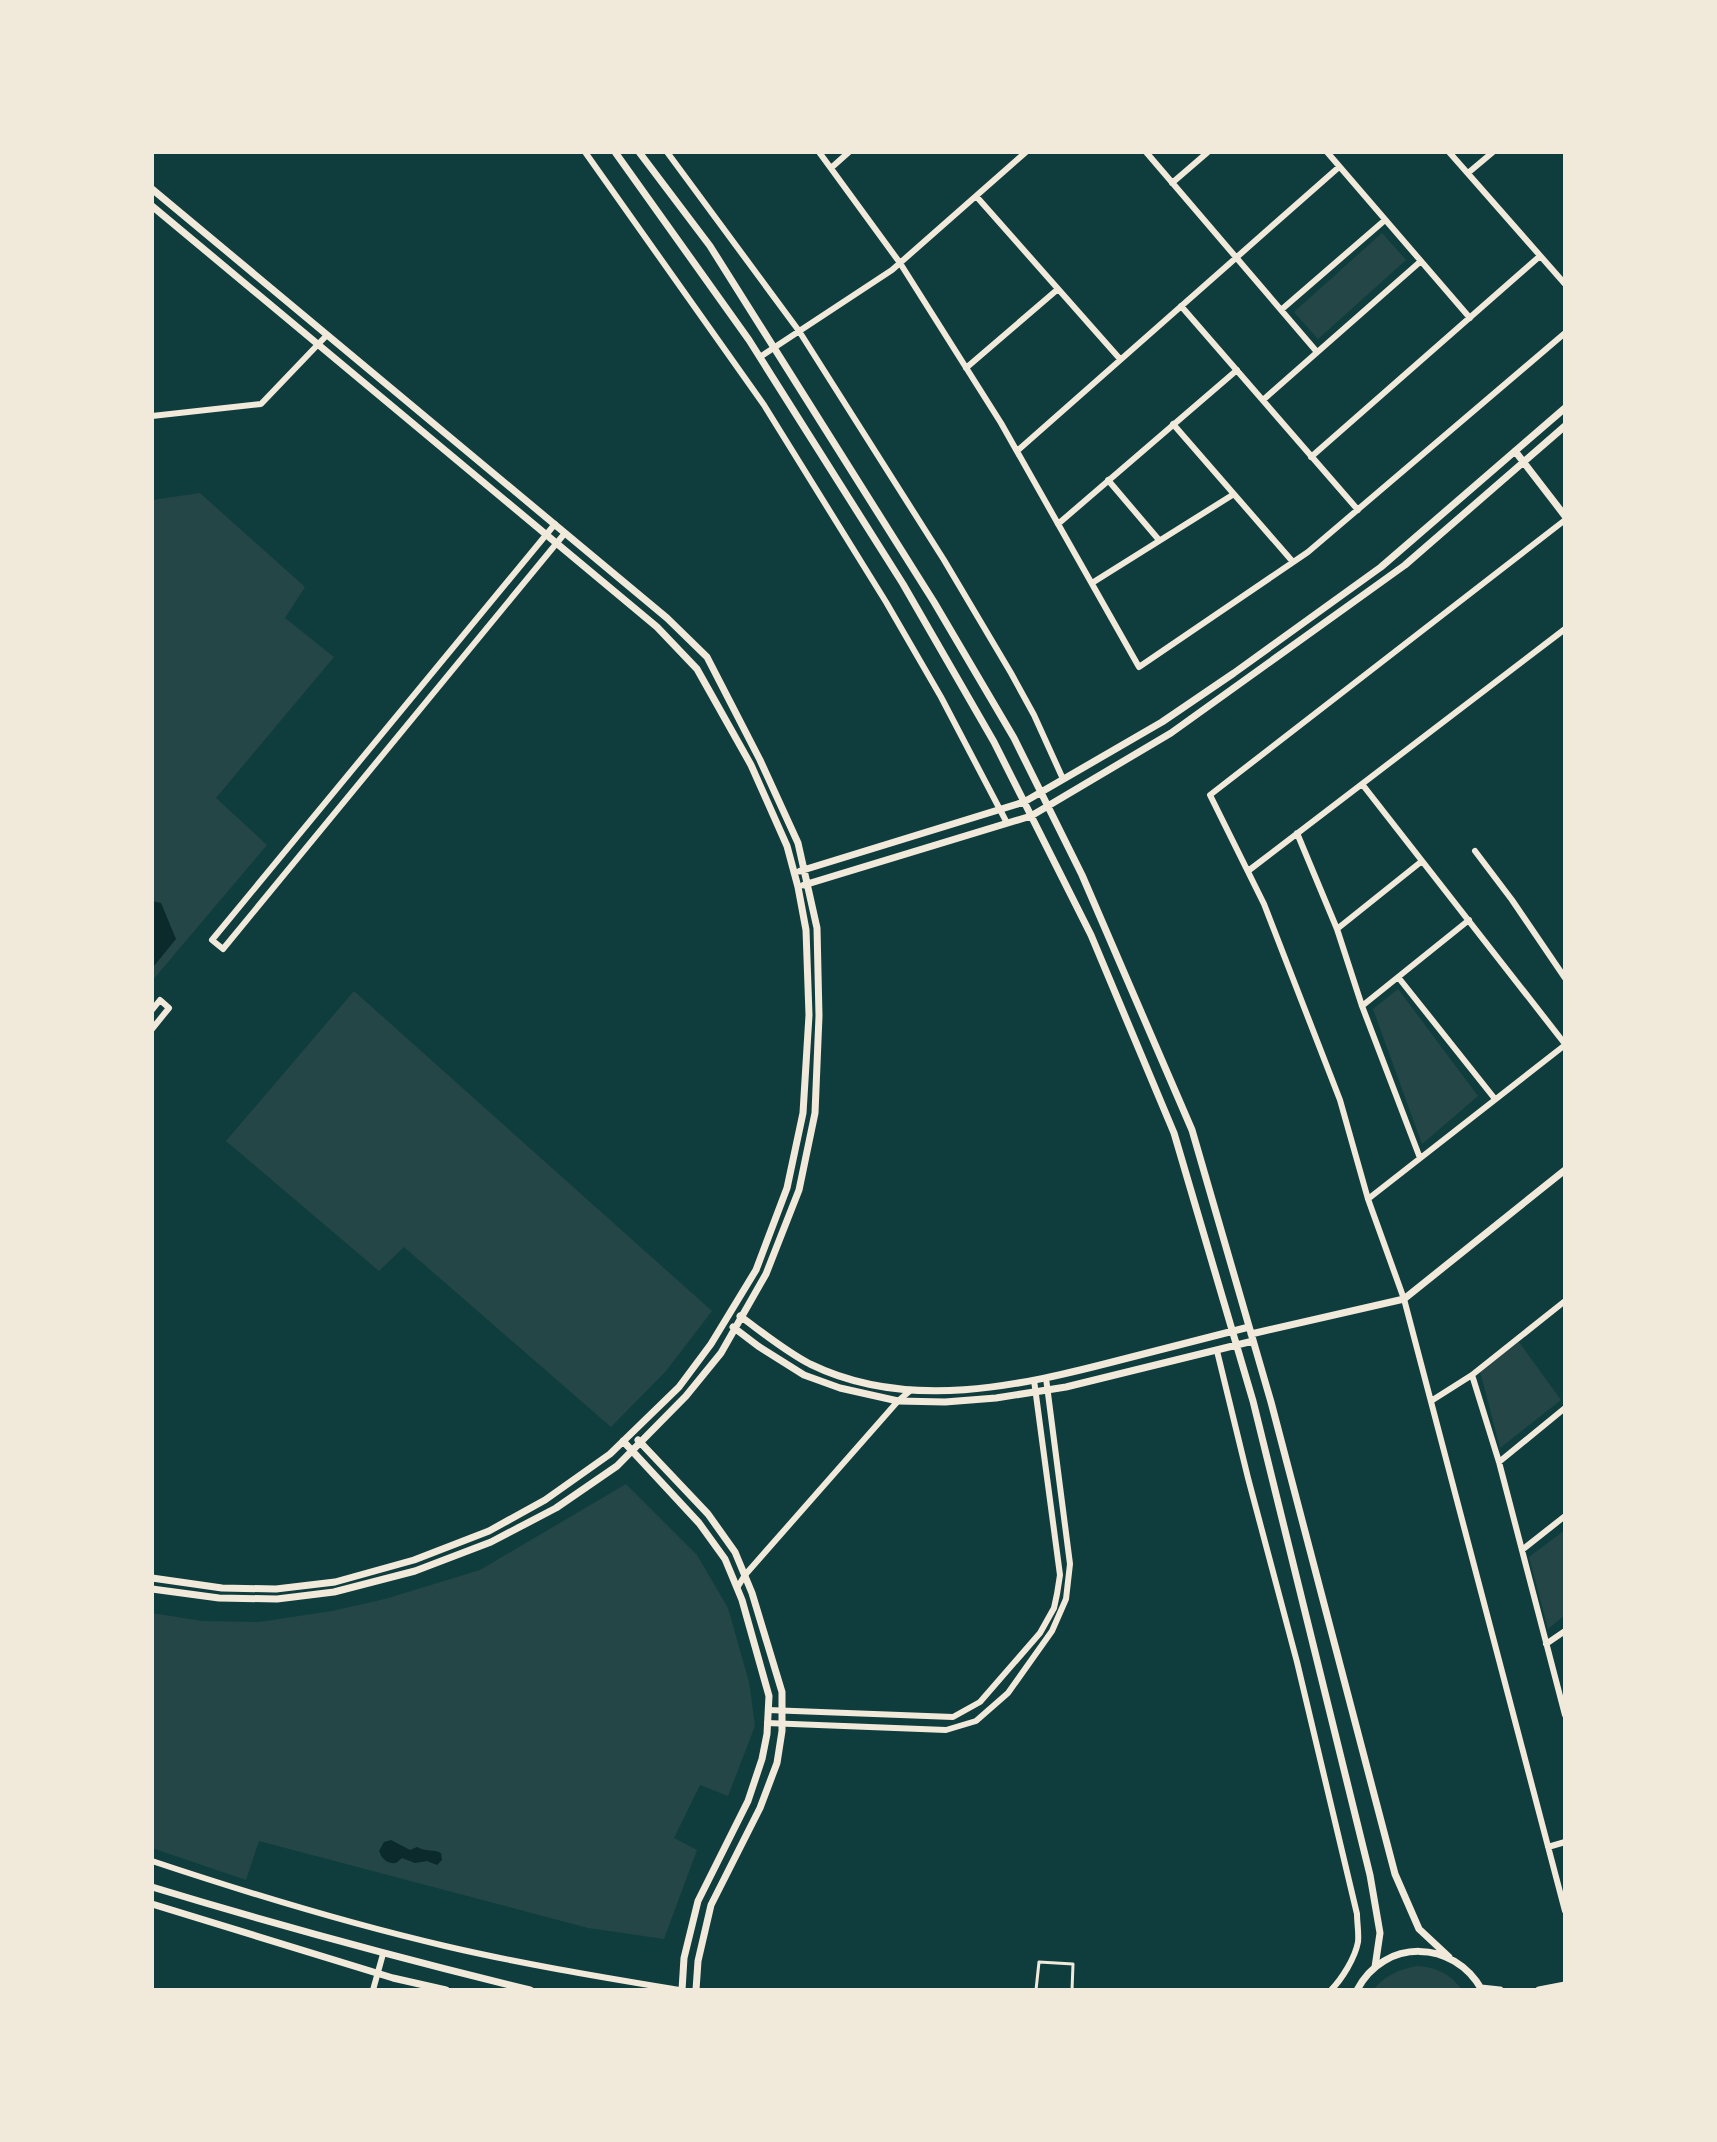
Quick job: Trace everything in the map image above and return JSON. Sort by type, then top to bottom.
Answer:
[{"type":"street","points":[[585,152],[764,405],[886,602],[941,697],[1007,823]]},
{"type":"street","points":[[615,152],[760,357],[903,584],[994,742],[1091,935],[1174,1133],[1253,1401],[1370,1875],[1380,1933],[1375,1967]]},
{"type":"street","points":[[639,152],[710,246],[934,602],[1014,738],[1082,875],[1192,1130],[1251,1334],[1395,1874],[1419,1929],[1471,1973],[1482,1989],[1500,1990]]},
{"type":"street","points":[[667,152],[799,331],[990,635],[1034,715],[1063,779]]},
{"type":"street","points":[[819,152],[900,263],[966,368],[1017,451],[1139,667],[1293,562],[1565,333]]},
{"type":"street","points":[[831,168],[849,152]]},
{"type":"street","points":[[760,357],[900,263],[1026,152]]},
{"type":"street","points":[[1146,152],[1317,352]]},
{"type":"street","points":[[1172,183],[1208,152]]},
{"type":"street","points":[[1327,152],[1470,318]]},
{"type":"street","points":[[1449,152],[1565,284]]},
{"type":"street","points":[[1468,173],[1493,152]]},
{"type":"street","points":[[1017,451],[1339,167]]},
{"type":"street","points":[[152,189],[667,618],[707,657],[798,843],[817,928],[819,1016],[815,1113],[799,1190],[766,1274],[721,1353],[686,1396],[617,1466],[556,1508],[491,1542],[415,1571],[334,1592],[277,1599],[219,1598],[152,1589]]},
{"type":"street","points":[[976,196],[1120,359]]},
{"type":"street","points":[[152,206],[657,627],[697,669],[751,765],[787,846],[806,930],[809,1015],[803,1113],[787,1188],[756,1270],[711,1344],[679,1387],[610,1454],[535,1505],[489,1531],[414,1560],[335,1582],[276,1589],[222,1588],[152,1578]]},
{"type":"street","points":[[1281,310],[1385,220]]},
{"type":"street","points":[[1311,457],[1540,256]]},
{"type":"street","points":[[1263,400],[1421,261]]},
{"type":"street","points":[[966,368],[1058,289]]},
{"type":"street","points":[[1181,306],[1358,510]]},
{"type":"street","points":[[152,416],[261,404],[327,335]]},
{"type":"street","points":[[1058,524],[1237,370]]},
{"type":"street","points":[[794,873],[1024,802],[1162,722],[1381,567],[1565,408]]},
{"type":"street","points":[[1173,424],[1293,562]]},
{"type":"street","points":[[798,887],[1031,816],[1171,733],[1405,565],[1565,426]]},
{"type":"street","points":[[1515,451],[1565,518],[1210,795],[1264,904],[1340,1100],[1368,1199],[1404,1299],[1565,1911]]},
{"type":"street","points":[[1108,480],[1159,540]]},
{"type":"street","points":[[1092,583],[1234,494]]},
{"type":"street","points":[[555,524],[212,940],[223,949],[565,533]]},
{"type":"street","points":[[1248,871],[1565,629]]},
{"type":"street","points":[[724,718],[736,712]]},
{"type":"street","points":[[1362,784],[1565,1045],[1368,1199]]},
{"type":"street","points":[[1297,833],[1337,929],[1362,1006],[1420,1158]]},
{"type":"street","points":[[1475,851],[1565,978]]},
{"type":"street","points":[[1337,929],[1422,861]]},
{"type":"street","points":[[1362,1006],[1469,920]]},
{"type":"street","points":[[1398,977],[1495,1099]]},
{"type":"street","points":[[152,1029],[169,1008],[160,1000],[152,1011],[160,1019]]},
{"type":"street","points":[[732,1309],[809,1363],[843,1377],[898,1390],[994,1388],[1232,1332],[1251,1334],[1404,1299],[1565,1170]]},
{"type":"street","points":[[1431,1401],[1472,1375],[1565,1301]]},
{"type":"street","points":[[725,1321],[804,1375],[840,1388],[898,1401],[945,1402],[1047,1390],[1236,1346],[1251,1334]]},
{"type":"street","points":[[1217,1351],[1297,1662],[1357,1914],[1359,1939],[1356,1950],[1331,1990]]},
{"type":"street","points":[[1472,1375],[1499,1462],[1565,1715]]},
{"type":"street","points":[[767,1723],[946,1730],[976,1721],[1008,1693],[1052,1631],[1066,1599],[1070,1564],[1046,1378]]},
{"type":"street","points":[[768,1710],[953,1717],[980,1702],[1040,1633],[1054,1608],[1060,1575],[1034,1380]]},
{"type":"street","points":[[737,1588],[745,1575],[911,1390]]},
{"type":"street","points":[[1499,1462],[1565,1408]]},
{"type":"street","points":[[631,1433],[708,1514],[735,1552],[752,1593],[782,1692],[777,1763],[760,1808],[711,1905],[698,1961],[696,1990]]},
{"type":"street","points":[[152,1861],[340,1920],[448,1947],[681,1990],[684,1958],[698,1901],[748,1801],[762,1759],[769,1696],[742,1600],[725,1559],[699,1523],[623,1441]]},
{"type":"street","points":[[1522,1550],[1565,1516]]},
{"type":"street","points":[[1546,1644],[1565,1631]]},
{"type":"street","points":[[1548,1847],[1565,1842]]},
{"type":"street","points":[[152,1887],[383,1954],[530,1990]]},
{"type":"street","points":[[152,1904],[378,1973],[446,1990]]},
{"type":"street","points":[[1357,1990],[1375,1967],[1398,1954],[1425,1951],[1449,1957]]},
{"type":"street","points":[[373,1990],[383,1954]]},
{"type":"street","points":[[1539,1990],[1565,1985]]},
{"type":"lane","points":[[1036,1990],[1039,1962],[1073,1964],[1072,1990]]},
{"type":"shaded area","points":[[1382,233],[1406,260],[1318,339],[1294,312]]},
{"type":"shaded area","points":[[200,493],[305,587],[285,618],[334,657],[216,798],[267,845],[152,981],[152,500]]},
{"type":"shaded area","points":[[152,901],[161,903],[176,939],[154,966],[152,965]]},
{"type":"shaded area","points":[[1398,989],[1478,1096],[1422,1144],[1373,1009]]},
{"type":"shaded area","points":[[354,991],[712,1311],[666,1371],[611,1427],[404,1247],[379,1271],[226,1141]]},
{"type":"shaded area","points":[[1519,1342],[1561,1400],[1500,1448],[1480,1371]]},
{"type":"shaded area","points":[[626,1484],[697,1555],[728,1608],[749,1682],[755,1726],[728,1796],[700,1785],[674,1838],[697,1850],[664,1939],[588,1928],[259,1841],[246,1880],[152,1848],[152,1613],[202,1621],[259,1622],[385,1599],[480,1570]]},
{"type":"shaded area","points":[[1565,1530],[1565,1615],[1548,1629],[1529,1557]]},
{"type":"shaded area","points":[[391,1840],[410,1850],[417,1847],[441,1853],[442,1860],[437,1865],[402,1858],[396,1863],[387,1862],[379,1851],[384,1842]]},
{"type":"shaded area","points":[[1417,1966],[1442,1972],[1462,1990],[1373,1990],[1393,1974]]}]
